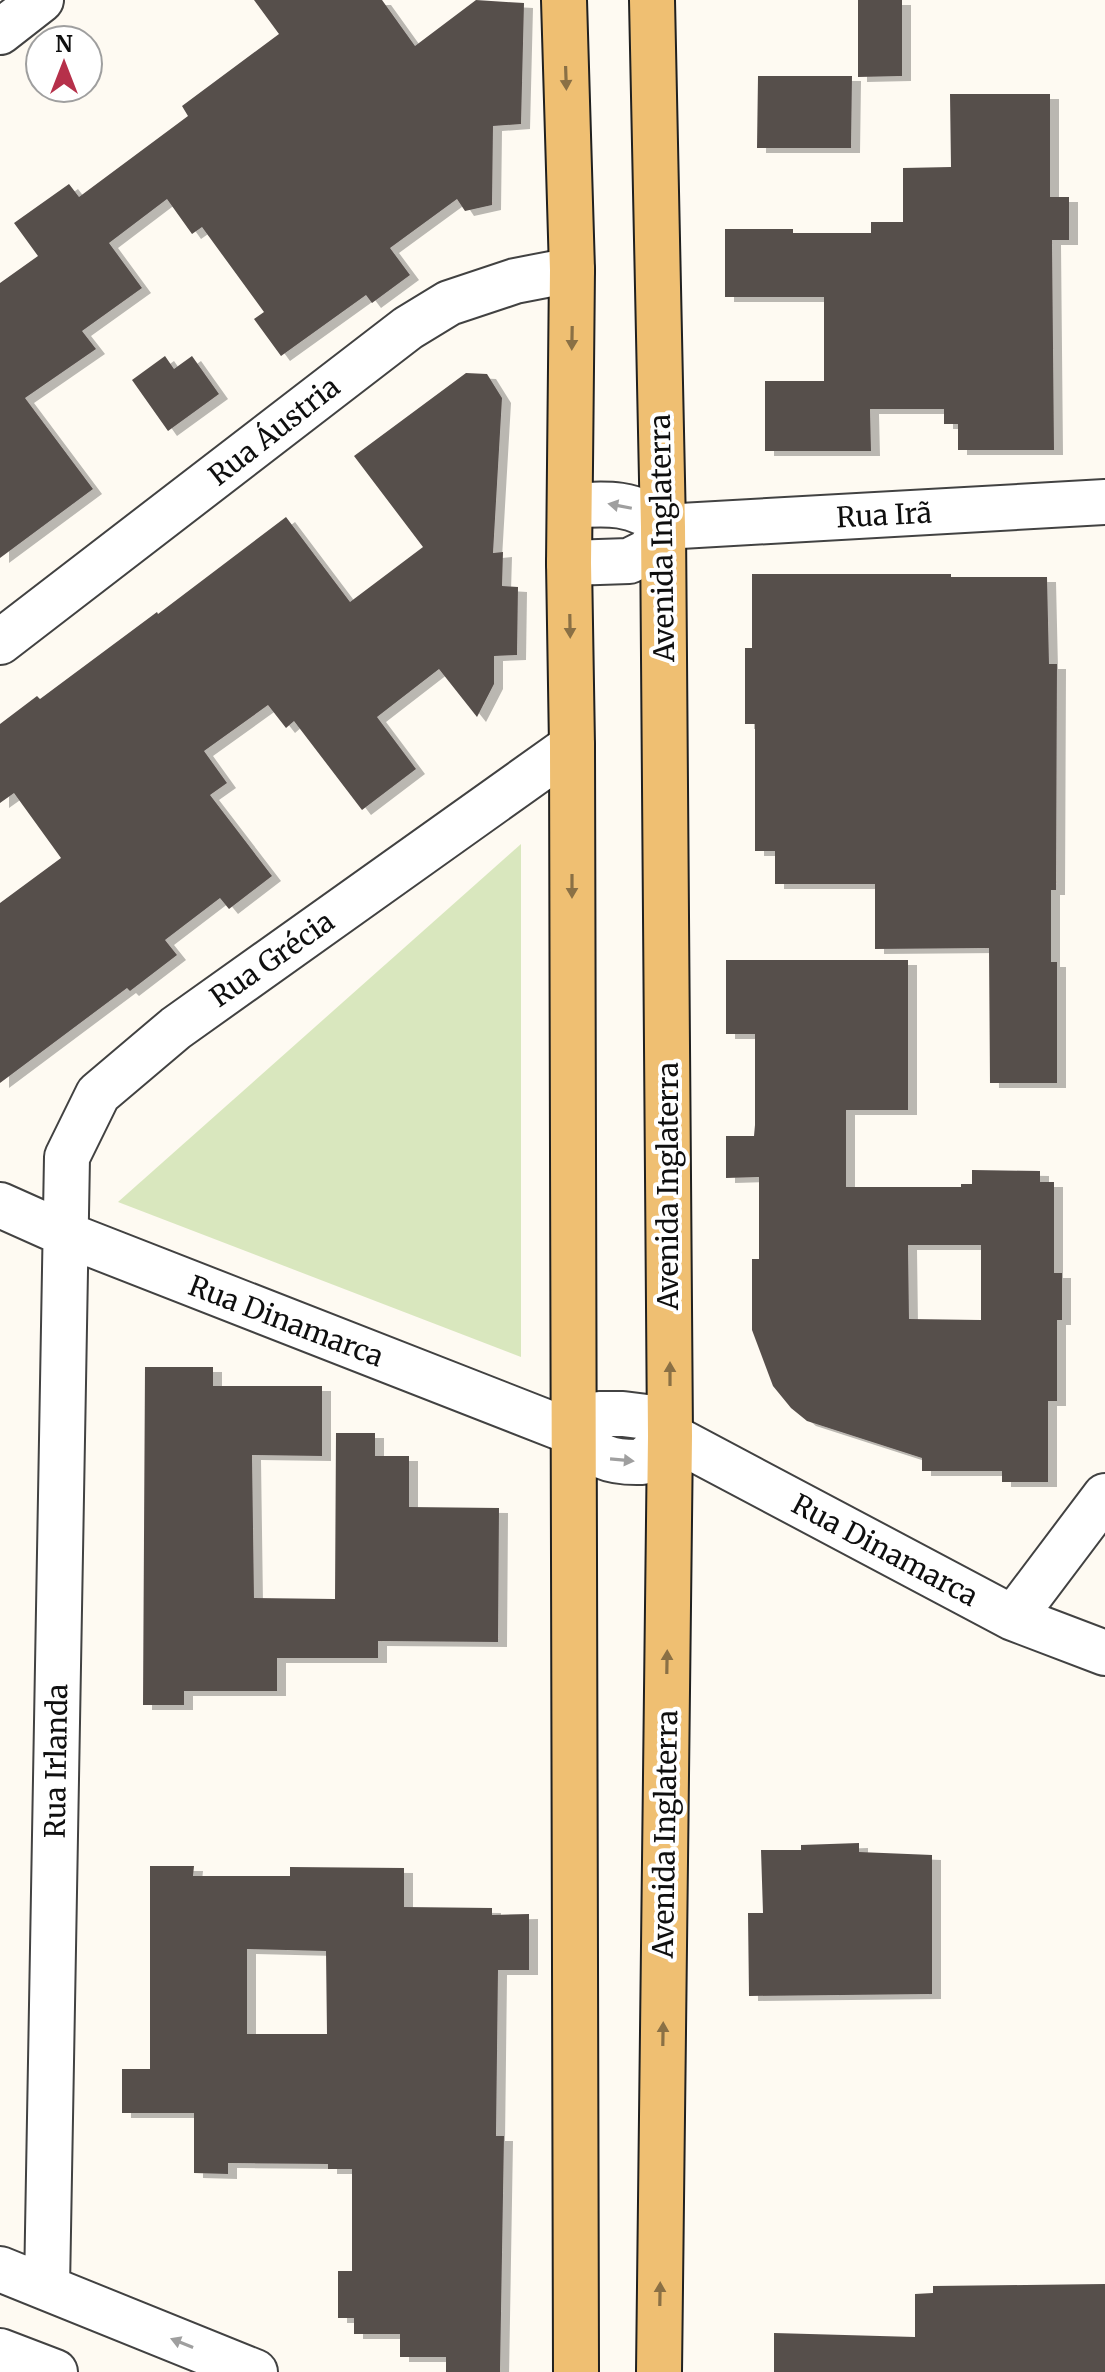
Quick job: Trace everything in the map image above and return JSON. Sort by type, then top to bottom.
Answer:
[{"type":"main road","points":[[564,0],[572,270],[569,563],[576,2372]]},
{"type":"main road","name":"Avenida Inglaterra","points":[[652,0],[663,527],[670,1436],[659,2372]]},
{"type":"street","points":[[0,32],[41,0]]},
{"type":"street","name":"Rua Áustria","points":[[0,642],[408,328],[449,303],[515,281],[572,270]]},
{"type":"street","name":"Rua Irã","points":[[663,527],[1105,502]]},
{"type":"street","points":[[569,563],[629,561],[649,551],[663,527],[651,514],[636,509],[607,503],[570,506]]},
{"type":"street","name":"Rua Grécia","points":[[65,1234],[67,1157],[98,1094],[176,1028],[572,746]]},
{"type":"street","name":"Rua Dinamarca","points":[[0,1205],[65,1234],[574,1433],[585,1420],[599,1414],[647,1417],[661,1424],[670,1436],[1013,1618],[1105,1653]]},
{"type":"street","name":"Rua Irlanda","points":[[47,2288],[65,1234]]},
{"type":"street","points":[[1013,1618],[1105,1496]]},
{"type":"street","points":[[0,2269],[255,2372]]},
{"type":"street","points":[[0,2351],[55,2372]]},
{"type":"green space","points":[[521,844],[521,1357],[118,1202]]},
{"type":"building","points":[[254,0],[382,0],[415,46],[476,0],[524,3],[521,124],[493,126],[492,205],[465,211],[457,199],[390,248],[410,275],[372,303],[366,295],[281,356],[254,319],[264,312],[202,227],[192,234],[167,199],[109,243],[142,288],[82,331],[96,349],[25,398],[93,489],[0,558],[0,283],[38,256],[14,223],[69,184],[79,197],[188,116],[182,106],[279,34]]},
{"type":"building","points":[[858,0],[902,0],[902,76],[858,77]]},
{"type":"building","points":[[758,76],[852,76],[851,148],[757,148]]},
{"type":"building","points":[[950,94],[1050,94],[1050,197],[1069,197],[1069,240],[1052,240],[1054,450],[958,450],[958,424],[944,424],[944,409],[870,409],[871,451],[765,451],[765,381],[824,381],[824,297],[725,297],[725,229],[871,233],[871,222],[903,222],[903,168],[951,167]]},
{"type":"building","points":[[165,356],[174,369],[192,356],[219,394],[168,431],[132,380]]},
{"type":"building","points":[[466,373],[487,374],[502,398],[493,553],[503,552],[502,586],[518,587],[517,655],[494,656],[494,684],[477,717],[439,669],[377,717],[416,769],[362,810],[294,721],[286,728],[268,705],[204,751],[227,783],[210,795],[272,876],[229,909],[220,898],[165,940],[177,955],[130,991],[127,988],[0,1083],[0,903],[61,858],[14,793],[0,803],[0,724],[158,614],[286,517],[350,602],[423,547],[354,456]]},
{"type":"building","points":[[752,574],[1047,577],[1049,664],[1057,664],[1056,890],[1051,890],[1051,962],[1057,962],[1057,1083],[990,1083],[989,948],[875,949],[875,884],[775,884],[775,851],[755,851],[755,724],[745,724],[745,648],[752,648]]},
{"type":"building","points":[[726,960],[908,960],[908,1110],[846,1110],[846,1187],[961,1187],[961,1184],[972,1184],[972,1170],[1040,1171],[1040,1182],[1054,1182],[1054,1273],[1062,1273],[1062,1320],[1057,1320],[1057,1401],[1048,1401],[1048,1482],[1002,1482],[1002,1471],[922,1471],[922,1458],[807,1421],[791,1408],[773,1386],[752,1330],[752,1259],[759,1259],[759,1177],[726,1178],[726,1136],[754,1136],[755,1034],[726,1034]],"holes":[[[908,1245],[981,1245],[981,1320],[909,1319]]]},
{"type":"building","points":[[145,1367],[213,1367],[213,1386],[322,1386],[322,1456],[252,1455],[254,1598],[335,1599],[336,1433],[375,1433],[375,1456],[409,1456],[409,1507],[499,1508],[498,1642],[378,1641],[378,1658],[277,1658],[277,1691],[184,1691],[184,1705],[143,1705]]},
{"type":"building","points":[[859,1843],[859,1852],[932,1855],[932,1994],[749,1996],[748,1913],[763,1913],[761,1850],[801,1850],[801,1845]]},
{"type":"building","points":[[150,1866],[194,1866],[193,1876],[290,1876],[290,1867],[404,1868],[404,1907],[492,1908],[492,1915],[529,1914],[529,1970],[498,1970],[496,2136],[504,2136],[500,2372],[446,2372],[446,2357],[400,2357],[400,2334],[354,2334],[354,2318],[338,2318],[338,2271],[352,2271],[352,2169],[328,2169],[328,2164],[228,2163],[228,2174],[194,2173],[194,2113],[122,2113],[122,2069],[150,2069]],"holes":[[[247,1949],[326,1951],[327,2034],[247,2034]]]},
{"type":"building","points":[[1105,2284],[1105,2372],[774,2372],[774,2333],[915,2337],[915,2294],[933,2293],[933,2286]]}]
